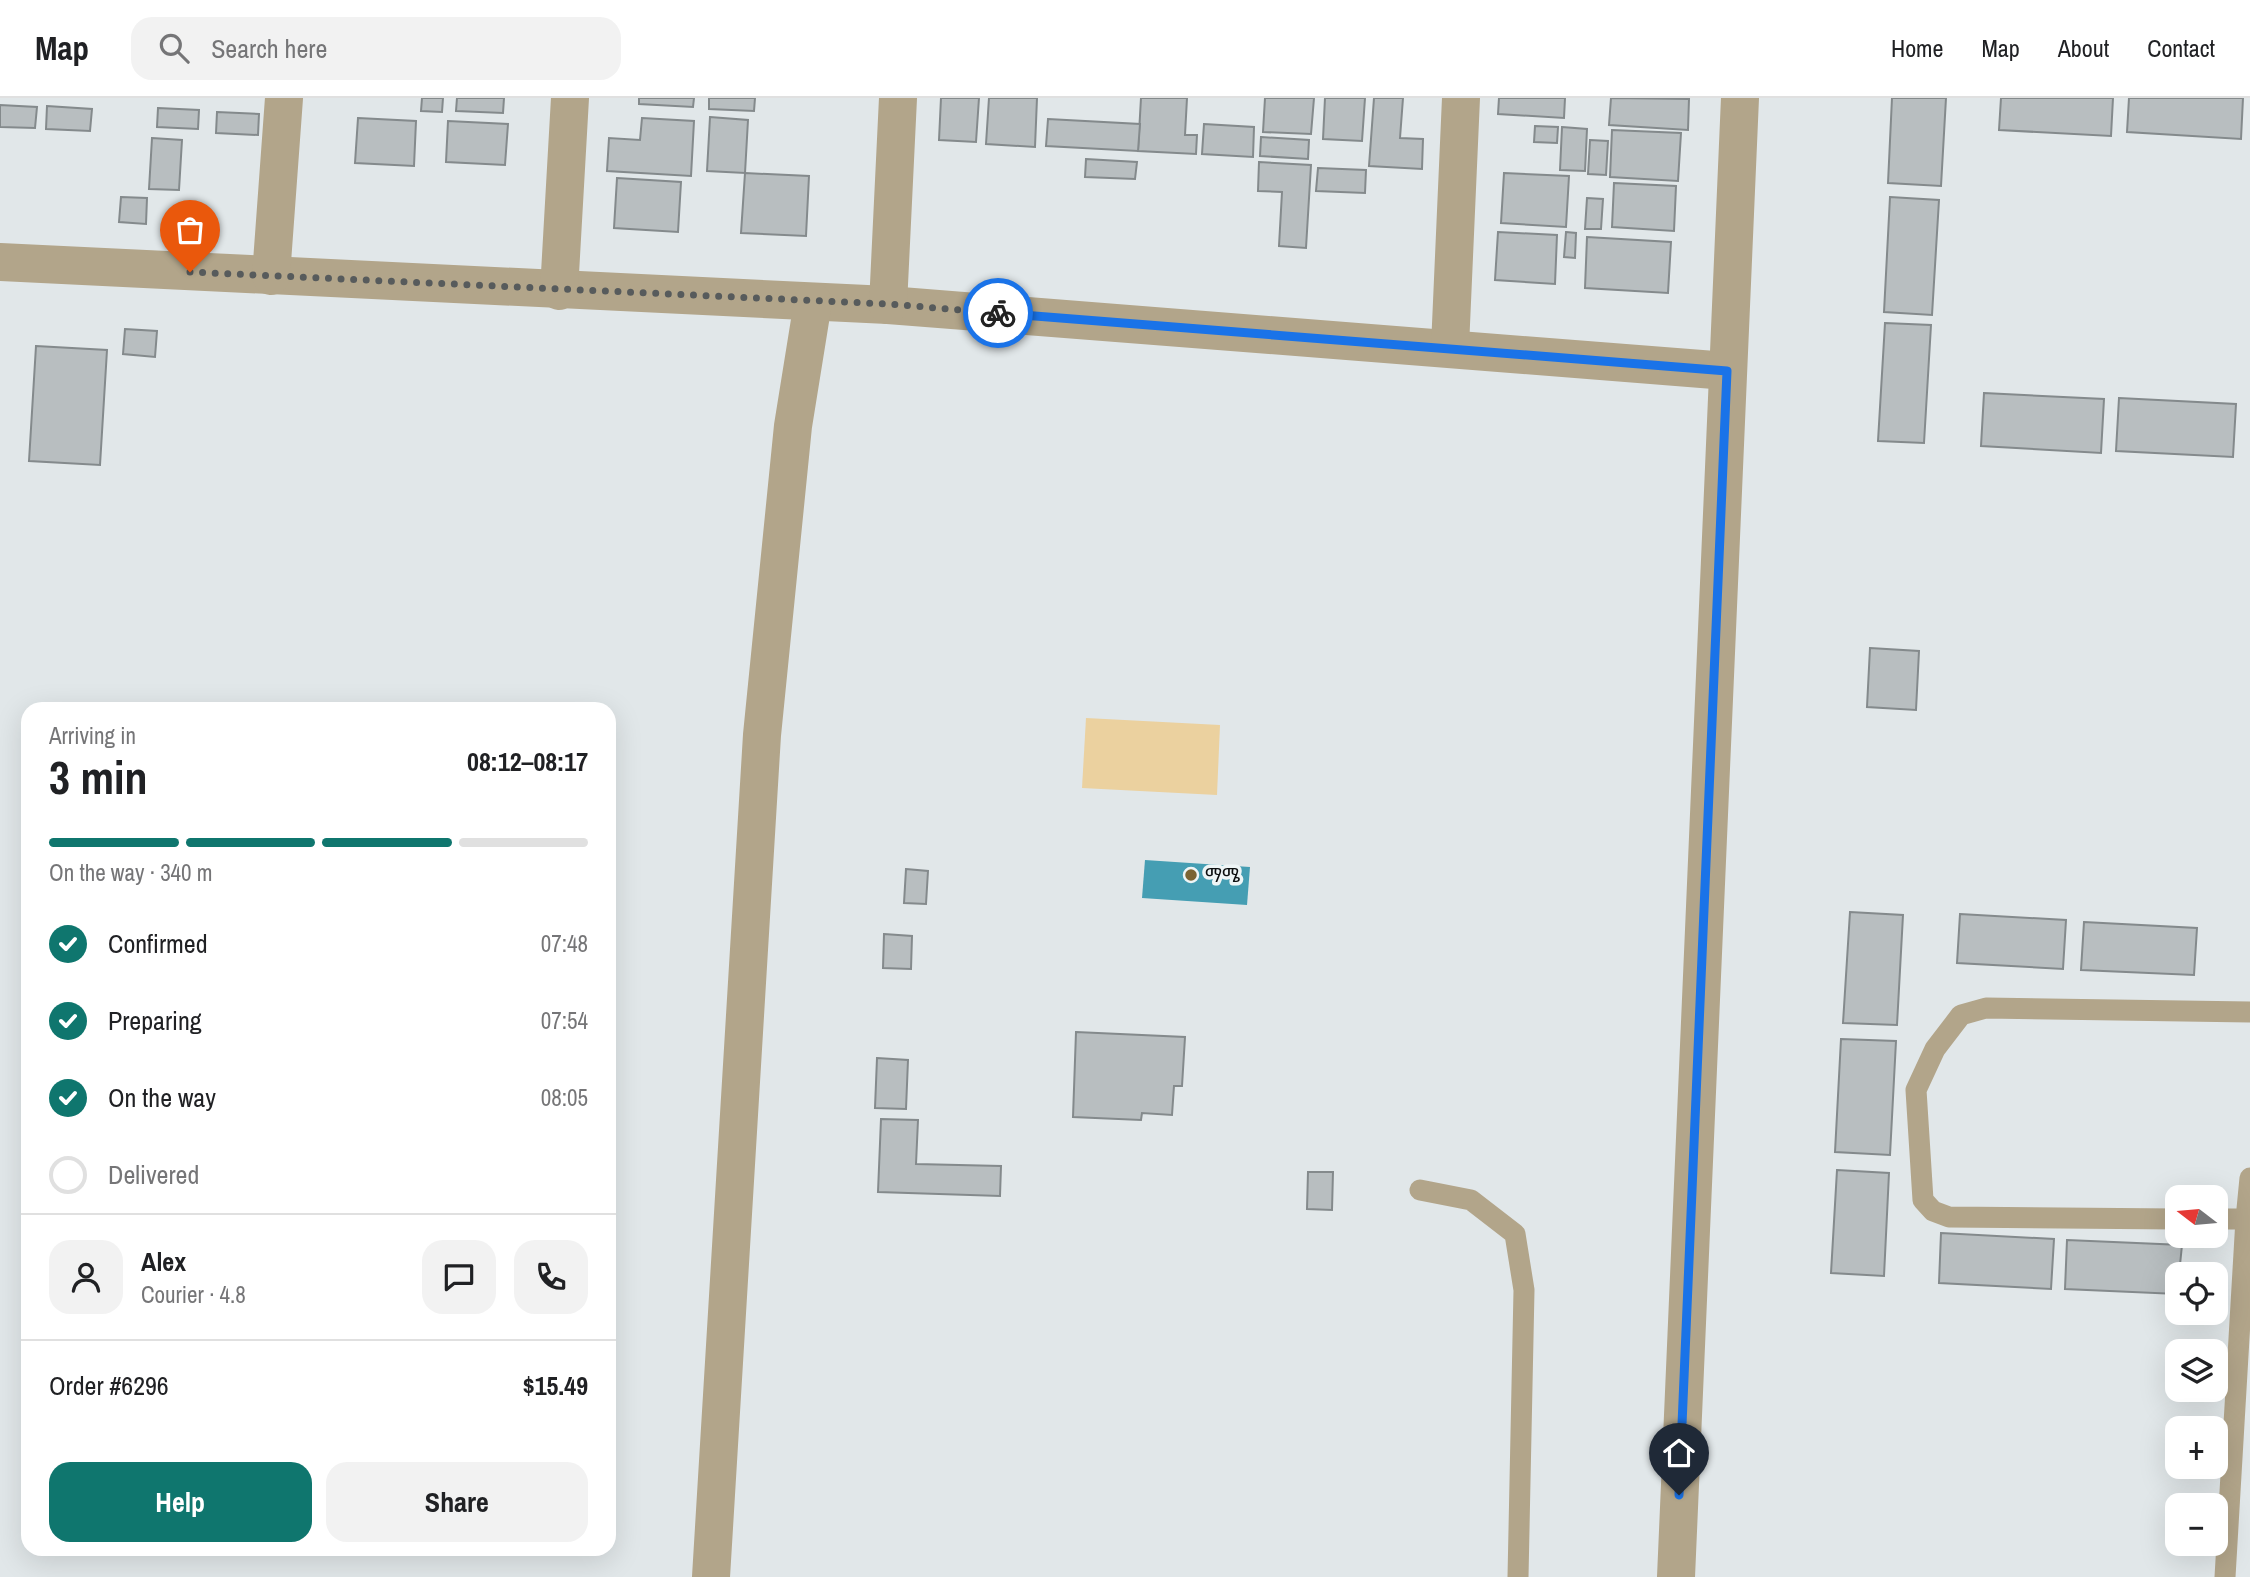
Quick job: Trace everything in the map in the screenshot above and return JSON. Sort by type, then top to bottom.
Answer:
[{"type":"street","points":[[271,276],[284,98]]},
{"type":"street","points":[[559,290],[570,98]]},
{"type":"street","points":[[888,304],[898,98]]},
{"type":"street","points":[[1450,347],[1461,98]]},
{"type":"street","points":[[1676,1577],[1740,98]]},
{"type":"street","points":[[0,262],[888,304],[1727,371]]},
{"type":"street","points":[[711,1577],[762,735],[793,426],[813,302]]},
{"type":"lane","points":[[2165,1219],[1949,1217],[1933,1210],[1923,1200],[1916,1090],[1935,1049],[1961,1015],[1986,1008],[2250,1012]]},
{"type":"lane","points":[[2225,1577],[2250,1178]]},
{"type":"lane","points":[[1420,1190],[1471,1200],[1515,1234],[1524,1290],[1518,1577]]},
{"type":"lane","points":[[2228,1219],[2246,1219]]},
{"type":"shaded area","points":[[1086,718],[1220,725],[1217,795],[1082,788]]},
{"type":"water","points":[[1145,860],[1250,867],[1247,905],[1142,898]]},
{"type":"building","points":[[422,98],[443,98],[442,112],[421,111]]},
{"type":"building","points":[[457,98],[504,98],[503,113],[456,111]]},
{"type":"building","points":[[639,98],[694,98],[693,107],[639,104]]},
{"type":"building","points":[[709,98],[755,98],[754,111],[709,109]]},
{"type":"building","points":[[941,98],[979,98],[976,142],[939,140]]},
{"type":"building","points":[[989,98],[1037,98],[1035,147],[986,144]]},
{"type":"building","points":[[1141,98],[1187,98],[1185,135],[1197,135],[1196,154],[1138,151]]},
{"type":"building","points":[[1265,98],[1314,98],[1311,134],[1263,132]]},
{"type":"building","points":[[1325,98],[1365,98],[1362,141],[1323,139]]},
{"type":"building","points":[[1374,98],[1403,98],[1400,138],[1423,139],[1422,169],[1369,166]]},
{"type":"building","points":[[1499,98],[1565,98],[1564,118],[1498,114]]},
{"type":"building","points":[[1611,98],[1689,99],[1688,130],[1609,125]]},
{"type":"building","points":[[1892,98],[1946,98],[1941,186],[1888,183]]},
{"type":"building","points":[[2001,98],[2113,98],[2111,136],[1999,130]]},
{"type":"building","points":[[2129,98],[2243,98],[2241,139],[2127,132]]},
{"type":"building","points":[[0,105],[37,107],[35,128],[0,127]]},
{"type":"building","points":[[47,106],[92,109],[90,131],[46,129]]},
{"type":"building","points":[[158,108],[199,110],[198,129],[157,127]]},
{"type":"building","points":[[217,112],[259,114],[258,135],[216,133]]},
{"type":"building","points":[[710,117],[748,120],[745,173],[707,171]]},
{"type":"building","points":[[358,118],[416,121],[414,166],[355,163]]},
{"type":"building","points":[[642,118],[694,121],[691,176],[607,171],[609,138],[640,140]]},
{"type":"building","points":[[1048,119],[1140,124],[1138,151],[1046,146]]},
{"type":"building","points":[[448,121],[508,124],[505,165],[446,162]]},
{"type":"building","points":[[1204,124],[1254,127],[1253,157],[1202,154]]},
{"type":"building","points":[[1535,126],[1558,127],[1557,143],[1534,142]]},
{"type":"building","points":[[1562,127],[1587,129],[1585,171],[1560,170]]},
{"type":"building","points":[[1612,130],[1681,133],[1678,181],[1610,177]]},
{"type":"building","points":[[1261,137],[1309,140],[1308,159],[1260,156]]},
{"type":"building","points":[[152,138],[182,140],[179,190],[149,189]]},
{"type":"building","points":[[1590,140],[1608,141],[1606,175],[1588,174]]},
{"type":"building","points":[[1086,159],[1137,162],[1135,179],[1085,177]]},
{"type":"building","points":[[1259,162],[1311,165],[1306,248],[1279,246],[1282,192],[1258,191]]},
{"type":"building","points":[[1318,168],[1366,170],[1365,193],[1316,191]]},
{"type":"building","points":[[745,173],[809,176],[806,236],[741,233]]},
{"type":"building","points":[[1504,173],[1569,176],[1566,227],[1501,223]]},
{"type":"building","points":[[617,178],[681,182],[678,232],[614,228]]},
{"type":"building","points":[[1614,183],[1676,186],[1674,231],[1612,227]]},
{"type":"building","points":[[121,197],[147,198],[146,224],[119,222]]},
{"type":"building","points":[[1890,197],[1939,200],[1932,315],[1884,312]]},
{"type":"building","points":[[1587,198],[1603,199],[1601,229],[1585,229]]},
{"type":"building","points":[[1498,232],[1557,235],[1555,284],[1495,280]]},
{"type":"building","points":[[1566,232],[1576,233],[1575,258],[1564,257]]},
{"type":"building","points":[[1587,237],[1671,242],[1668,293],[1585,288]]},
{"type":"building","points":[[1885,323],[1931,325],[1924,443],[1878,441]]},
{"type":"building","points":[[125,329],[157,331],[155,357],[123,354]]},
{"type":"building","points":[[36,346],[107,350],[100,465],[29,461]]},
{"type":"building","points":[[1984,393],[2104,399],[2101,453],[1981,446]]},
{"type":"building","points":[[2119,398],[2236,404],[2233,457],[2116,451]]},
{"type":"building","points":[[1870,648],[1919,651],[1916,710],[1867,707]]},
{"type":"building","points":[[906,869],[928,871],[926,904],[904,903]]},
{"type":"building","points":[[1850,912],[1903,915],[1897,1025],[1843,1023]]},
{"type":"building","points":[[1960,914],[2066,920],[2063,969],[1957,963]]},
{"type":"building","points":[[2084,922],[2197,928],[2194,975],[2081,970]]},
{"type":"building","points":[[884,934],[912,936],[911,969],[883,968]]},
{"type":"building","points":[[1076,1032],[1185,1037],[1182,1086],[1174,1086],[1172,1115],[1142,1113],[1141,1120],[1073,1117]]},
{"type":"building","points":[[1841,1039],[1896,1041],[1890,1155],[1835,1152]]},
{"type":"building","points":[[877,1058],[908,1060],[906,1109],[875,1108]]},
{"type":"building","points":[[881,1119],[918,1120],[916,1164],[1001,1166],[1000,1196],[878,1192]]},
{"type":"building","points":[[1837,1170],[1889,1173],[1884,1276],[1831,1273]]},
{"type":"building","points":[[1308,1172],[1333,1172],[1332,1210],[1307,1209]]},
{"type":"building","points":[[1941,1233],[2054,1239],[2051,1289],[1939,1283]]},
{"type":"building","points":[[2067,1240],[2165,1244],[2165,1248],[2182,1248],[2180,1262],[2165,1262],[2165,1293],[2065,1289]]},
{"type":"way so far","points":[[190,272],[888,304],[998,313]]},
{"type":"place","name":"ማሜ","points":[[1191,875]]},
{"type":"route","points":[[998,313],[1727,371],[1679,1495]]}]
